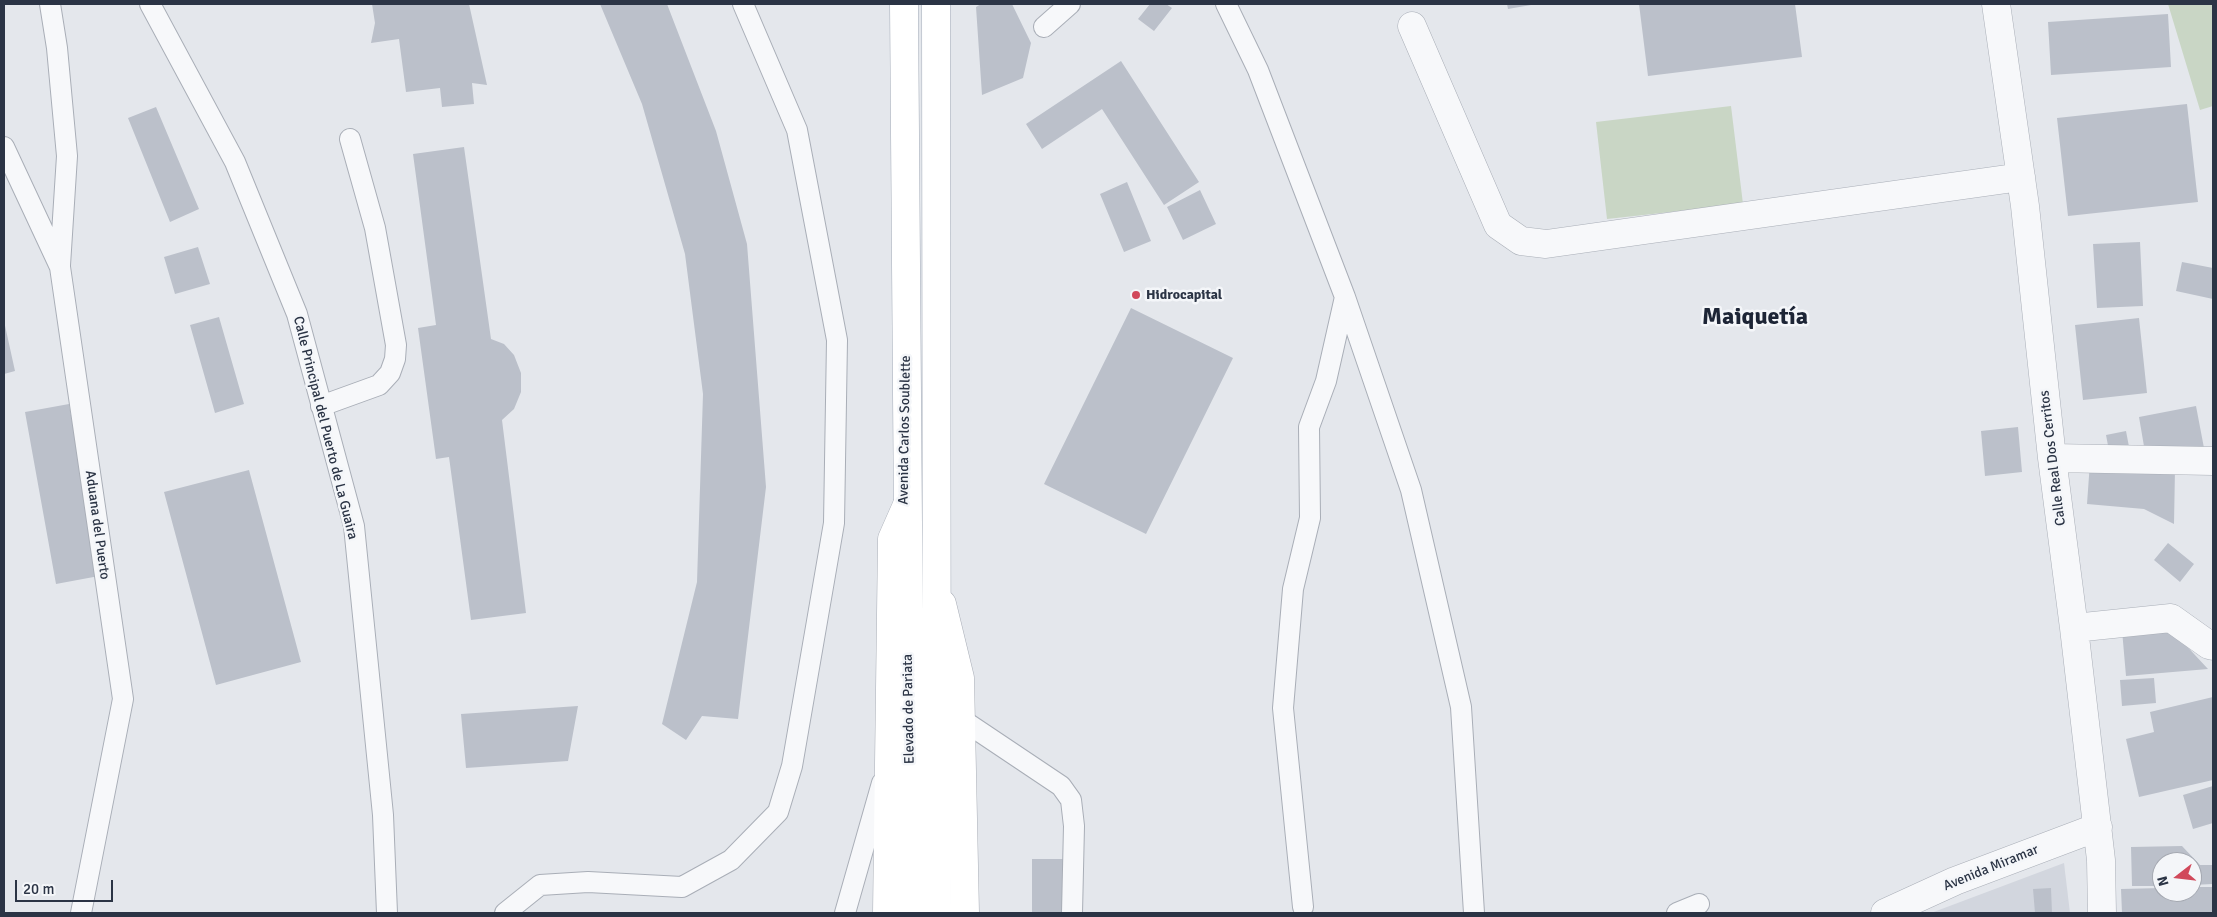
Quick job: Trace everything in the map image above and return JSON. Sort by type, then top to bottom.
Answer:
[{"type":"main road","name":"Avenida Carlos Soublette","points":[[887,913],[892,539],[907,505],[904,4]]},
{"type":"main road","points":[[936,4],[936,580],[960,678],[965,913]]},
{"type":"main road","name":"Elevado de Pariata","points":[[907,505],[911,913]]},
{"type":"main road","name":"Elevado de Pariata","points":[[936,580],[937,913]]},
{"type":"street","name":"Calle Real Dos Cerritos","points":[[1996,4],[2021,178],[2052,458],[2102,860],[2102,913]]},
{"type":"street","points":[[1412,26],[1498,225],[1521,241],[1546,244],[2021,178]]},
{"type":"street","points":[[2052,458],[2213,461]]},
{"type":"street","points":[[2074,628],[2171,618],[2213,646]]},
{"type":"street","name":"Avenida Miramar","points":[[1885,913],[1955,881],[2098,827]]},
{"type":"lane","points":[[50,4],[57,48],[67,156],[60,267]]},
{"type":"lane","name":"Calle Principal del Puerto de La Guaira","points":[[150,4],[235,162],[297,314],[354,526],[382,815],[387,913]]},
{"type":"lane","points":[[505,913],[540,885],[588,882],[682,887],[731,860],[778,812],[792,766],[834,523],[837,340],[797,130],[743,4]]},
{"type":"lane","points":[[1044,27],[1070,4]]},
{"type":"lane","points":[[1226,4],[1258,70],[1345,296],[1411,490],[1462,707],[1474,913]]},
{"type":"lane","points":[[322,406],[379,385],[390,373],[395,359],[396,345],[375,228],[350,139]]},
{"type":"lane","name":"Aduana del Puerto","points":[[4,147],[60,267],[123,699],[81,913]]},
{"type":"lane","points":[[1303,907],[1283,708],[1293,589],[1310,518],[1309,427],[1326,380],[1345,296]]},
{"type":"lane","points":[[961,719],[1060,786],[1071,800],[1074,826],[1072,913]]},
{"type":"lane","points":[[845,913],[889,757]]},
{"type":"lane","points":[[1677,913],[1699,904]]},
{"type":"shaded area","points":[[2064,863],[2070,913],[1931,913]]},
{"type":"green space","points":[[2168,4],[2213,4],[2213,106],[2200,110]]},
{"type":"green space","points":[[1731,106],[1743,204],[1607,219],[1596,122]]},
{"type":"building","points":[[372,4],[469,4],[487,85],[472,83],[474,104],[442,107],[440,88],[406,92],[399,39],[371,43],[375,23]]},
{"type":"building","points":[[600,4],[667,4],[716,131],[747,244],[766,487],[738,719],[702,716],[686,740],[662,724],[697,582],[703,394],[685,254],[642,104]]},
{"type":"building","points":[[981,4],[1012,4],[1031,43],[1023,78],[982,95],[976,7]]},
{"type":"building","points":[[1150,4],[1166,4],[1172,8],[1154,31],[1138,19]]},
{"type":"building","points":[[1507,4],[1531,4],[1531,5],[1508,9]]},
{"type":"building","points":[[1639,4],[1795,4],[1802,57],[1648,76]]},
{"type":"building","points":[[2168,14],[2171,67],[2051,75],[2048,22]]},
{"type":"building","points":[[1121,61],[1199,182],[1164,205],[1102,109],[1042,149],[1026,124]]},
{"type":"building","points":[[2187,104],[2198,202],[2068,216],[2057,118]]},
{"type":"building","points":[[156,107],[199,209],[170,222],[128,118]]},
{"type":"building","points":[[464,147],[491,339],[504,344],[514,355],[521,373],[521,392],[514,409],[502,420],[526,613],[471,620],[449,457],[436,459],[418,328],[436,325],[413,154]]},
{"type":"building","points":[[1127,182],[1151,241],[1124,252],[1100,194]]},
{"type":"building","points":[[1200,190],[1216,224],[1183,240],[1167,207]]},
{"type":"building","points":[[2140,242],[2143,306],[2097,308],[2093,244]]},
{"type":"building","points":[[198,247],[210,284],[175,294],[164,257]]},
{"type":"building","points":[[2182,262],[2213,268],[2213,299],[2176,291]]},
{"type":"building","points":[[1131,308],[1233,358],[1146,534],[1044,484]]},
{"type":"building","points":[[219,317],[244,404],[215,413],[190,325]]},
{"type":"building","points":[[2139,318],[2147,393],[2083,400],[2075,325]]},
{"type":"building","points":[[4,321],[15,371],[4,374]]},
{"type":"building","points":[[69,404],[99,576],[56,584],[25,412]]},
{"type":"building","points":[[2196,406],[2204,448],[2146,458],[2139,417]]},
{"type":"building","points":[[2018,427],[2022,472],[1985,476],[1981,431]]},
{"type":"building","points":[[2126,431],[2130,452],[2110,456],[2106,435]]},
{"type":"building","points":[[2090,462],[2175,469],[2174,524],[2144,509],[2087,504]]},
{"type":"building","points":[[249,470],[301,662],[216,685],[164,492]]},
{"type":"building","points":[[2168,543],[2194,564],[2180,582],[2154,560]]},
{"type":"building","points":[[2168,626],[2208,669],[2126,676],[2122,630]]},
{"type":"building","points":[[2154,678],[2156,703],[2122,706],[2120,680]]},
{"type":"building","points":[[2213,697],[2213,780],[2139,797],[2126,739],[2154,732],[2150,712]]},
{"type":"building","points":[[578,706],[568,761],[466,768],[461,714]]},
{"type":"building","points":[[2213,786],[2213,823],[2193,829],[2183,795]]},
{"type":"building","points":[[2182,846],[2188,852],[2152,852],[2152,886],[2132,886],[2131,847]]},
{"type":"building","points":[[1032,859],[1067,859],[1067,913],[1032,913]]},
{"type":"building","points":[[2202,865],[2213,865],[2213,884],[2202,885]]},
{"type":"building","points":[[2202,887],[2213,887],[2213,913],[2122,913],[2121,889],[2152,888],[2152,902],[2202,902]]},
{"type":"building","points":[[2051,888],[2052,913],[2035,913],[2033,889]]},
{"type":"place","name":"Hidrocapital","points":[[1136,295]]},
{"type":"district","name":"Maiquetía","points":[[1755,318]]}]
